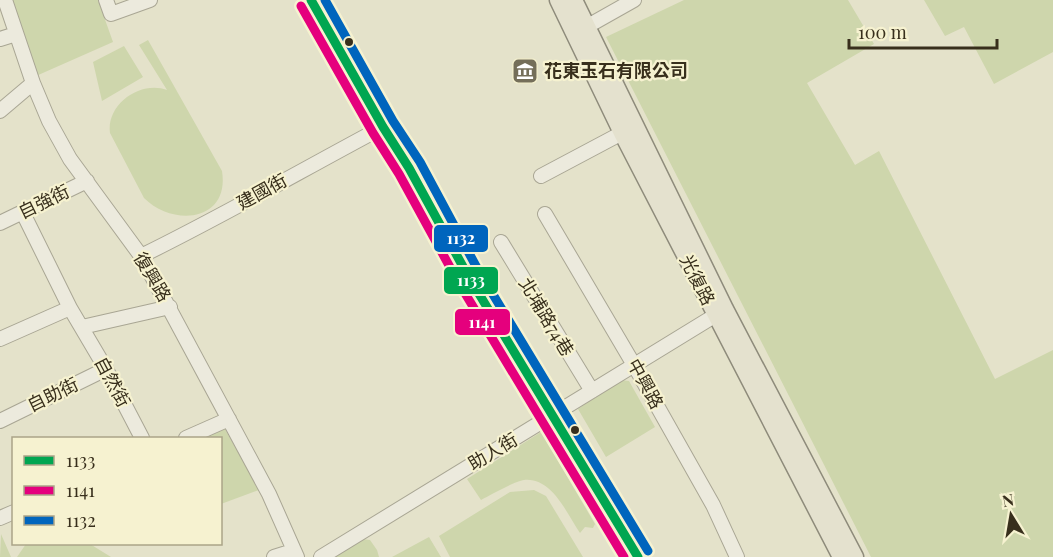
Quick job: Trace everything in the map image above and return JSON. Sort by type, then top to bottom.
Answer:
[{"type":"main road","name":"光復路","points":[[558,0],[581,30],[841,557]]},
{"type":"main road","name":"光復路","points":[[574,0],[581,30],[622,132],[855,557]]},
{"type":"street","name":"復興路","points":[[4,0],[33,83],[50,122],[65,150],[141,256],[170,307],[269,494],[295,554]]},
{"type":"street","points":[[108,7],[150,0]]},
{"type":"street","points":[[311,0],[409,168],[467,274],[638,557]]},
{"type":"street","points":[[581,30],[634,0]]},
{"type":"street","points":[[0,39],[16,34]]},
{"type":"street","points":[[0,111],[33,83]]},
{"type":"street","name":"建國街","points":[[141,256],[195,230],[260,192],[383,127]]},
{"type":"street","points":[[541,176],[622,132]]},
{"type":"street","name":"自強街","points":[[0,223],[87,181]]},
{"type":"street","name":"自然街","points":[[23,213],[70,308],[106,369],[141,437]]},
{"type":"street","name":"中興路","points":[[545,214],[634,365],[713,506],[737,557]]},
{"type":"street","name":"北埔路74巷","points":[[501,242],[592,392]]},
{"type":"street","points":[[82,327],[170,307]]},
{"type":"street","points":[[0,339],[70,308]]},
{"type":"street","name":"助人街","points":[[321,557],[720,312]]},
{"type":"street","name":"自助街","points":[[0,421],[106,369]]},
{"type":"street","points":[[188,437],[229,419]]},
{"type":"street","points":[[274,557],[295,554]]},
{"type":"green space","points":[[10,0],[98,0],[113,42],[36,76]]},
{"type":"green space","points":[[684,0],[848,0],[874,44],[807,83],[855,165],[879,151],[995,379],[1053,350],[1053,557],[871,557],[606,37]]},
{"type":"green space","points":[[924,0],[1053,0],[1053,52],[994,84],[964,27],[945,36]]},
{"type":"green space","points":[[148,40],[222,171],[222,188],[217,201],[208,210],[197,214],[184,216],[170,213],[144,198],[110,133],[110,122],[114,113],[127,97],[147,88],[167,90],[139,45]]},
{"type":"green space","points":[[124,46],[143,77],[102,101],[93,62]]},
{"type":"green space","points":[[620,380],[629,381],[655,427],[606,457],[578,409]]},
{"type":"green space","points":[[225,429],[259,490],[222,504],[222,437],[205,437]]},
{"type":"green space","points":[[541,432],[595,524],[593,528],[585,527],[580,533],[558,498],[543,484],[534,481],[520,481],[481,500],[467,479]]},
{"type":"green space","points":[[534,490],[546,496],[583,557],[450,557],[439,536],[510,492]]},
{"type":"green space","points":[[1,534],[11,557],[0,557]]},
{"type":"green space","points":[[429,537],[441,557],[392,557]]},
{"type":"green space","points":[[362,539],[370,540],[379,557],[330,557]]},
{"type":"green space","points":[[25,545],[92,545],[111,557],[17,557]]},
{"type":"transit line","name":"1133","points":[[311,0],[409,168],[467,274],[638,557]]},
{"type":"transit line","name":"1132","points":[[325,0],[393,121],[420,162],[477,268],[648,551]]},
{"type":"transit line","name":"1141","points":[[301,6],[399,174],[457,280],[624,557]]},
{"type":"place","name":"花東玉石有限公司","points":[[525,71]]}]
